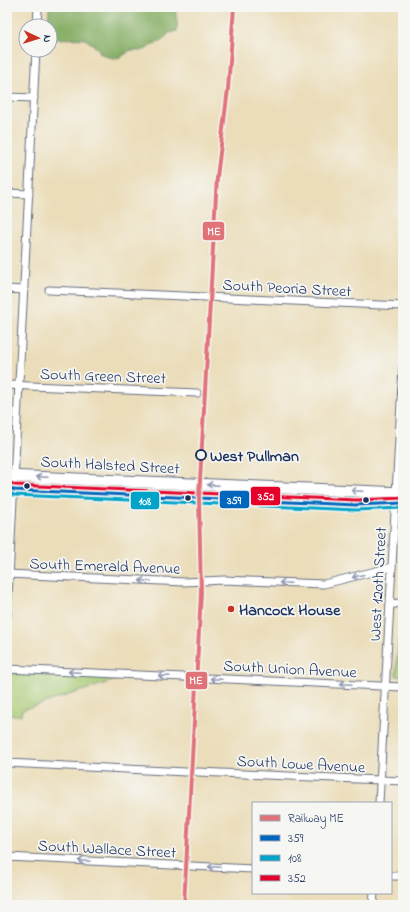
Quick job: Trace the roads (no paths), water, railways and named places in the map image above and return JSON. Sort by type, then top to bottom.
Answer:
[{"type":"main road","name":"South Halsted Street","points":[[11,476],[399,498]]},
{"type":"main road","name":"South Halsted Street","points":[[10,488],[356,505],[399,498]]},
{"type":"street","points":[[38,7],[38,18]]},
{"type":"street","points":[[7,617],[10,488],[19,386],[36,58]]},
{"type":"street","points":[[7,97],[34,98]]},
{"type":"street","points":[[7,193],[29,194]]},
{"type":"street","points":[[7,289],[24,290]]},
{"type":"street","name":"South Peoria Street","points":[[49,290],[403,306]]},
{"type":"street","name":"West 120th Street","points":[[379,802],[392,567],[399,498],[403,366]]},
{"type":"street","name":"South Green Street","points":[[7,385],[197,393]]},
{"type":"street","name":"South Emerald Avenue","points":[[8,575],[184,582],[224,580],[324,584],[392,567]]},
{"type":"street","points":[[390,605],[403,602]]},
{"type":"street","name":"South Union Avenue","points":[[7,669],[403,687]]},
{"type":"street","points":[[7,764],[186,772]]},
{"type":"street","name":"South Lowe Avenue","points":[[198,772],[403,782]]},
{"type":"street","name":"South Wallace Street","points":[[7,857],[252,869]]},
{"type":"street","points":[[392,876],[403,876]]},
{"type":"street","points":[[373,905],[374,894]]},
{"type":"rail line","name":"ME","points":[[184,905],[201,593],[199,498],[217,177],[228,89],[234,7]]},
{"type":"place","name":"West Pullman","points":[[201,455]]},
{"type":"place","name":"Hancock House","points":[[231,609]]}]
